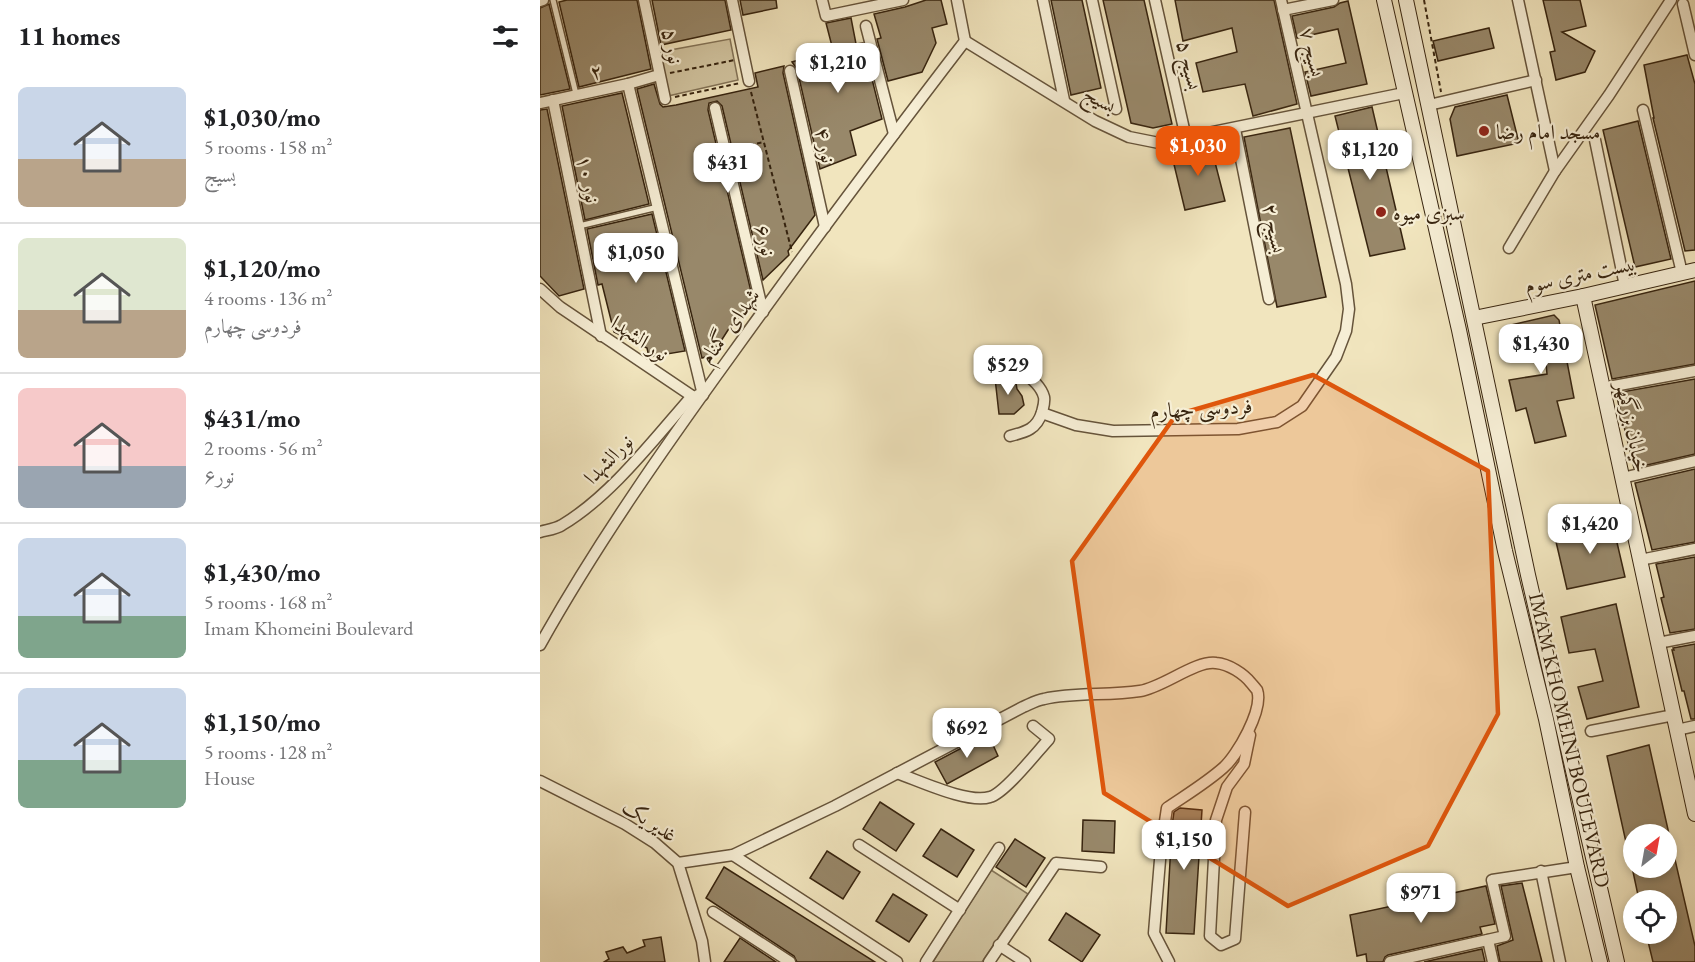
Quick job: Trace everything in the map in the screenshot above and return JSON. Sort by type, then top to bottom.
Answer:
[{"type":"main road","name":"IMAM KHOMEINI BOULEVARD","points":[[1384,0],[1459,330],[1505,551],[1546,719],[1577,867],[1600,962]]},
{"type":"main road","name":"IMAM KHOMEINI BOULEVARD","points":[[1406,0],[1436,103],[1474,318],[1528,575],[1617,962]]},
{"type":"main road","name":"بیست متری سوم","points":[[1474,318],[1689,271]]},
{"type":"main road","name":"خیابان بزرگمهر","points":[[1583,296],[1695,814]]},
{"type":"main road","points":[[1597,946],[1613,944]]},
{"type":"street","name":"نور ۵","points":[[644,0],[665,99]]},
{"type":"street","points":[[732,0],[749,81]]},
{"type":"street","points":[[822,0],[826,16],[903,0]]},
{"type":"street","points":[[957,0],[965,41]]},
{"type":"street","points":[[1043,0],[1064,100]]},
{"type":"street","points":[[1092,0],[1116,109]]},
{"type":"street","name":"بسیج ۵","points":[[1155,0],[1186,138]]},
{"type":"street","points":[[1282,5],[1333,0]]},
{"type":"street","points":[[1518,0],[1555,171]]},
{"type":"street","points":[[1509,248],[1555,171],[1609,95],[1671,0]]},
{"type":"street","points":[[1683,4],[1695,55]]},
{"type":"street","name":"بسیج ۷","points":[[1282,5],[1308,113]]},
{"type":"street","points":[[866,27],[894,134]]},
{"type":"street","name":"بسیج","points":[[965,41],[1095,121],[1129,137],[1159,143],[1404,93]]},
{"type":"street","name":"شهدای گمنام","points":[[540,645],[572,588],[697,395],[763,312],[965,41]]},
{"type":"street","name":"نور ۴","points":[[790,71],[825,227]]},
{"type":"street","name":"۲","points":[[540,103],[659,75]]},
{"type":"street","points":[[1436,103],[1536,80]]},
{"type":"street","points":[[627,84],[658,207],[697,395]]},
{"type":"street","name":"نور ۱۰","points":[[553,100],[601,336]]},
{"type":"street","name":"نور۶","points":[[715,108],[763,312]]},
{"type":"street","points":[[1643,110],[1689,271]]},
{"type":"street","name":"فردوسی چهارم","points":[[1042,413],[1076,425],[1113,431],[1177,431],[1238,429],[1277,422],[1302,406],[1321,382],[1336,357],[1346,331],[1349,309],[1338,244],[1308,113]]},
{"type":"street","name":"بسیج ۲","points":[[1235,129],[1269,299]]},
{"type":"street","points":[[1595,140],[1625,286]]},
{"type":"street","name":"نور الشهدا","points":[[540,289],[560,307],[601,336],[697,395]]},
{"type":"street","points":[[1010,436],[1034,428],[1042,413],[1044,398],[1040,390],[1019,368]]},
{"type":"street","points":[[1603,388],[1695,370]]},
{"type":"street","name":"نورالشهدا","points":[[540,532],[560,526],[590,505],[697,395]]},
{"type":"street","points":[[1622,478],[1695,461]]},
{"type":"street","points":[[1640,560],[1695,549]]},
{"type":"street","points":[[1658,643],[1695,636]]},
{"type":"street","points":[[678,863],[733,855],[1023,707],[1043,699],[1145,691],[1203,665],[1215,662],[1246,677],[1257,690],[1258,700],[1244,764],[1227,787],[1216,820],[1210,936],[1221,945],[1235,939],[1245,812]]},
{"type":"street","points":[[1592,731],[1674,715]]},
{"type":"street","points":[[1169,962],[1154,933],[1161,848],[1167,808],[1224,767],[1241,745],[1252,723]]},
{"type":"street","points":[[897,773],[968,798],[991,797],[1008,784],[1049,739],[1033,726]]},
{"type":"street","points":[[1677,730],[1695,726]]},
{"type":"street","name":"غدیر یک","points":[[540,781],[625,824],[656,843],[678,863],[702,941],[705,962]]},
{"type":"street","points":[[859,845],[960,909]]},
{"type":"street","points":[[926,962],[999,848]]},
{"type":"street","points":[[733,855],[897,962]]},
{"type":"street","points":[[988,962],[1056,863],[1101,867]]},
{"type":"street","points":[[1390,962],[1505,936],[1492,880],[1577,867]]},
{"type":"street","points":[[1541,871],[1560,962]]},
{"type":"street","points":[[713,912],[790,962]]},
{"type":"street","points":[[1488,940],[1493,962]]},
{"type":"street","points":[[999,945],[1025,962]]},
{"type":"lane","points":[[553,0],[576,95]]},
{"type":"lane","points":[[579,226],[658,207]]},
{"type":"path","points":[[1424,0],[1436,103]]},
{"type":"path","points":[[659,75],[744,58]]},
{"type":"path","points":[[665,99],[749,81],[796,267]]},
{"type":"path","points":[[725,150],[764,141]]},
{"type":"highlighted area","points":[[1313,375],[1488,471],[1498,714],[1428,846],[1288,906],[1104,793],[1072,561],[1176,415]]},
{"type":"shaded area","points":[[730,39],[738,80],[668,96],[660,58],[665,51]]},
{"type":"shaded area","points":[[991,870],[1028,894],[982,962],[933,962]]},
{"type":"building","points":[[637,0],[651,69],[579,87],[559,2]]},
{"type":"building","points":[[652,0],[725,0],[731,30],[661,45]]},
{"type":"building","points":[[740,0],[776,0],[777,8],[743,15]]},
{"type":"building","points":[[926,0],[941,0],[947,24],[932,28],[936,43],[922,72],[888,81],[877,39],[881,38],[874,14]]},
{"type":"building","points":[[1051,0],[1082,0],[1101,88],[1071,95]]},
{"type":"building","points":[[1103,0],[1144,0],[1172,124],[1153,128],[1131,123]]},
{"type":"building","points":[[1175,0],[1274,0],[1297,104],[1253,116],[1245,84],[1203,92],[1196,63],[1237,52],[1232,28],[1183,41]]},
{"type":"building","points":[[1543,0],[1580,0],[1586,26],[1562,32],[1595,51],[1585,72],[1556,80],[1550,52],[1555,51]]},
{"type":"building","points":[[1348,1],[1367,84],[1311,96],[1305,72],[1346,63],[1338,29],[1297,38],[1292,16],[1334,7]]},
{"type":"building","points":[[549,4],[570,89],[540,95],[540,8]]},
{"type":"building","points":[[851,18],[856,44],[863,43],[882,119],[850,131],[856,155],[820,169],[797,69],[792,62],[833,50],[826,23]]},
{"type":"building","points":[[1489,28],[1494,48],[1438,61],[1433,41]]},
{"type":"building","points":[[1687,55],[1695,84],[1695,250],[1685,251],[1653,118],[1644,65]]},
{"type":"building","points":[[784,66],[783,73],[815,215],[788,251],[789,255],[763,280],[722,106],[717,101],[709,103],[708,110],[753,300],[728,330],[712,355],[702,358],[637,89],[654,84],[663,107],[676,105],[758,87],[755,73]]},
{"type":"building","points":[[622,93],[649,204],[585,220],[562,106]]},
{"type":"building","name":"مسجد امام رضا","points":[[1507,95],[1519,143],[1457,156],[1450,119],[1455,107]]},
{"type":"building","points":[[1372,107],[1405,249],[1370,256],[1335,116]]},
{"type":"building","points":[[547,109],[584,289],[559,296],[540,276],[540,110]]},
{"type":"building","points":[[1638,121],[1671,259],[1635,267],[1603,130]]},
{"type":"building","points":[[1290,128],[1326,297],[1277,307],[1244,137]]},
{"type":"building","points":[[1210,143],[1225,201],[1185,210],[1171,152]]},
{"type":"building","points":[[652,214],[685,351],[649,357],[647,348],[614,332],[602,284],[598,285],[587,229]]},
{"type":"building","points":[[1695,281],[1695,364],[1612,379],[1595,305]]},
{"type":"building","points":[[1554,315],[1559,320],[1574,398],[1557,401],[1566,436],[1535,443],[1526,408],[1516,411],[1509,380],[1547,374],[1545,352],[1509,358],[1502,331],[1507,326]]},
{"type":"building","points":[[1015,377],[1024,405],[1014,414],[999,414],[995,378]]},
{"type":"building","points":[[1695,379],[1695,454],[1634,468],[1616,393]]},
{"type":"building","points":[[1695,469],[1695,542],[1652,550],[1635,483]]},
{"type":"building","points":[[1612,521],[1625,577],[1567,589],[1554,533]]},
{"type":"building","points":[[1695,557],[1695,629],[1670,633],[1661,598],[1664,597],[1656,564]]},
{"type":"building","points":[[1616,604],[1639,707],[1587,719],[1578,687],[1603,681],[1595,649],[1569,653],[1561,617]]},
{"type":"building","points":[[1695,644],[1695,719],[1691,719],[1672,650]]},
{"type":"building","points":[[988,734],[998,756],[947,784],[935,762]]},
{"type":"building","points":[[1649,745],[1667,824],[1623,824],[1623,829],[1607,756]]},
{"type":"building","points":[[880,802],[914,824],[896,851],[863,829]]},
{"type":"building","points":[[1180,808],[1202,810],[1194,934],[1166,933],[1172,826],[1174,812]]},
{"type":"building","points":[[1083,820],[1115,821],[1114,853],[1082,851]]},
{"type":"building","points":[[941,829],[974,850],[957,877],[923,856]]},
{"type":"building","points":[[1015,839],[1045,858],[1026,887],[996,867]]},
{"type":"building","points":[[827,851],[860,872],[843,899],[810,878]]},
{"type":"building","points":[[724,867],[875,962],[797,962],[794,956],[706,898]]},
{"type":"building","points":[[1677,868],[1695,946],[1695,962],[1653,962],[1649,944],[1677,944],[1677,890],[1637,890],[1634,878],[1677,878]]},
{"type":"building","points":[[1522,883],[1542,962],[1500,962],[1497,946],[1513,940],[1501,886]]},
{"type":"building","points":[[1486,886],[1495,924],[1480,927],[1482,934],[1388,955],[1383,962],[1367,962],[1366,954],[1357,956],[1350,915]]},
{"type":"building","points":[[893,894],[927,915],[909,942],[876,921]]},
{"type":"building","points":[[1066,913],[1100,935],[1082,962],[1049,940]]},
{"type":"building","points":[[661,937],[665,962],[604,962],[609,959],[606,952],[623,947],[627,953],[645,946],[643,940]]},
{"type":"building","points":[[740,938],[776,962],[724,962]]},
{"type":"building","points":[[1482,949],[1485,962],[1424,962]]},
{"type":"place","name":"مسجد امام رضا","points":[[1484,131]]},
{"type":"place","name":"سبزی میوه","points":[[1381,212]]}]
